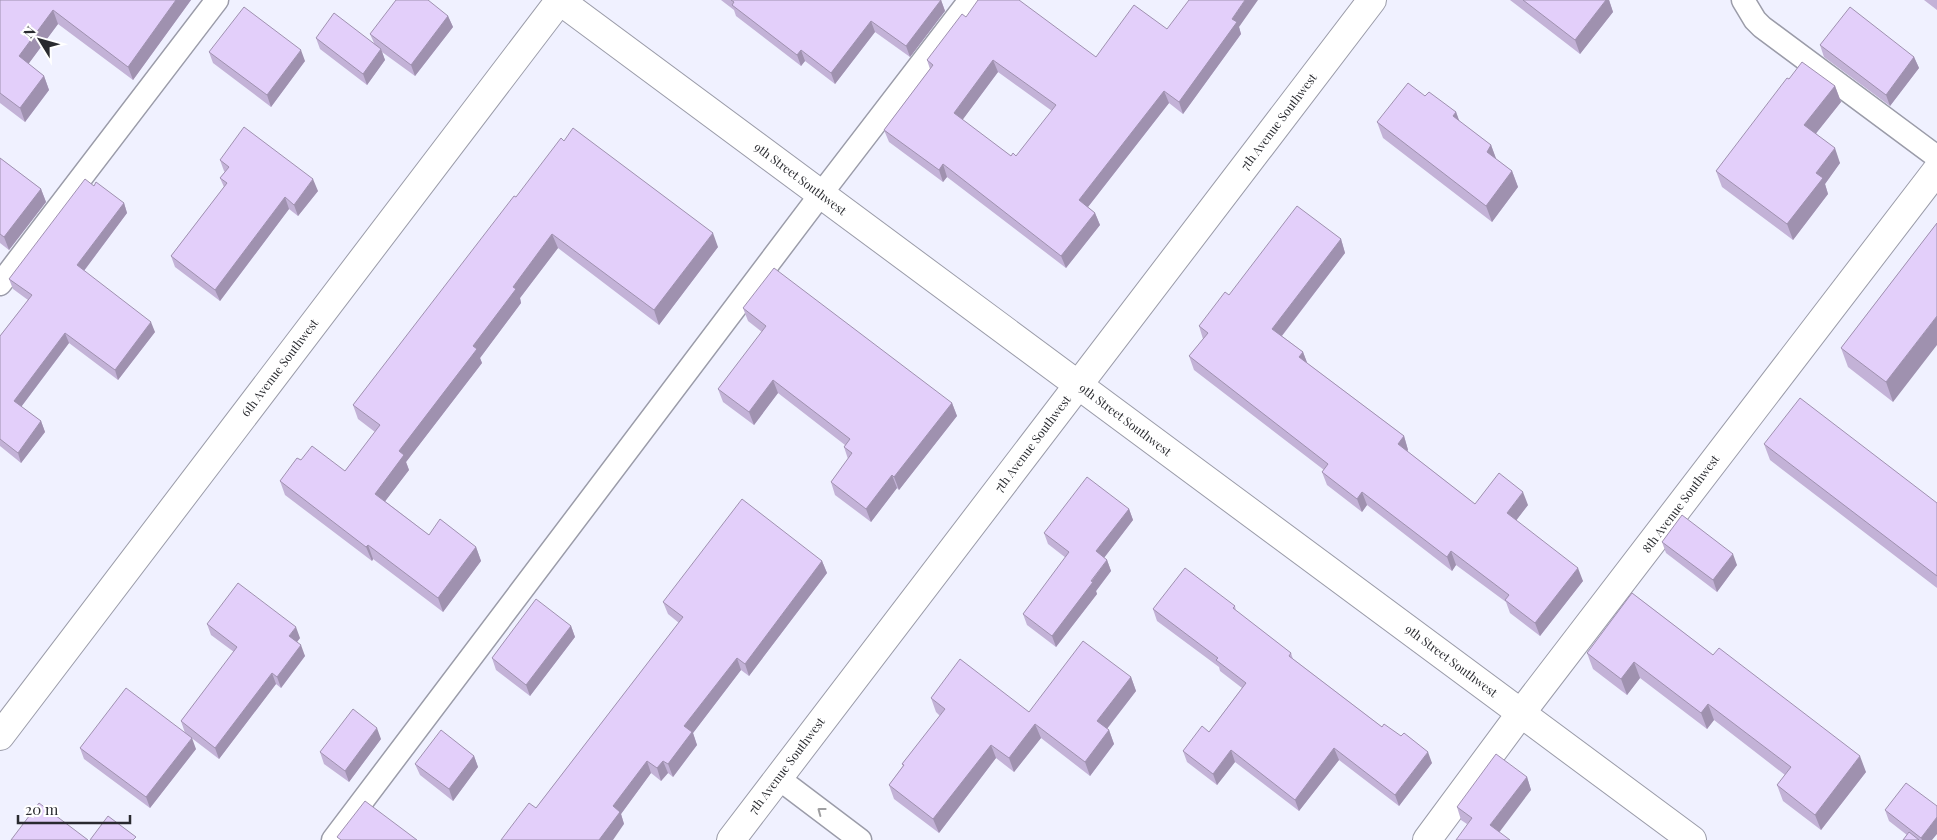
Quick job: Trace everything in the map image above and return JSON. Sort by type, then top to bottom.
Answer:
[{"type":"street","name":"9th Street Southwest","points":[[560,0],[1692,840]]},
{"type":"street","name":"6th Avenue Southwest","points":[[0,736],[560,0]]},
{"type":"street","name":"7th Avenue Southwest","points":[[731,840],[1372,0]]},
{"type":"street","name":"8th Avenue Southwest","points":[[1427,840],[1521,714],[1937,170]]},
{"type":"lane","points":[[0,284],[217,0]]},
{"type":"lane","points":[[332,840],[970,0]]},
{"type":"lane","points":[[1743,0],[1755,20],[1762,27],[1937,157]]},
{"type":"lane","points":[[778,778],[860,840]]},
{"type":"building","points":[[0,0],[176,0],[128,67],[53,10],[19,56],[44,76],[20,108],[0,93]]},
{"type":"building","points":[[396,0],[428,0],[448,16],[411,65],[370,34]]},
{"type":"building","points":[[731,0],[941,0],[906,46],[871,21],[831,73],[801,50],[797,55],[732,5],[734,2]]},
{"type":"building","points":[[978,0],[1019,0],[1096,57],[1134,5],[1167,29],[1189,0],[1245,0],[1232,19],[1237,22],[1179,102],[1164,91],[1079,200],[1095,213],[1061,256],[943,164],[939,170],[884,130],[933,65],[927,60],[962,14],[966,17]],"holes":[[[993,60],[1056,105],[1016,156],[1013,153],[1011,156],[954,113]]]},
{"type":"building","points":[[1523,0],[1606,0],[1575,40]]},
{"type":"building","points":[[244,7],[301,50],[267,95],[209,52]]},
{"type":"building","points":[[1850,7],[1914,57],[1886,95],[1820,45]]},
{"type":"building","points":[[334,13],[381,49],[363,74],[316,38]]},
{"type":"building","points":[[1802,62],[1835,86],[1804,125],[1835,148],[1816,173],[1823,178],[1787,224],[1716,171],[1787,78],[1789,79]]},
{"type":"building","points":[[1408,83],[1425,96],[1429,92],[1456,112],[1453,116],[1491,145],[1487,152],[1512,171],[1486,206],[1377,122]]},
{"type":"building","points":[[244,127],[313,179],[294,205],[285,197],[215,290],[171,256],[227,183],[220,178],[229,167],[220,160]]},
{"type":"building","points":[[573,128],[713,233],[654,310],[552,234],[513,287],[516,289],[473,346],[477,349],[399,451],[404,455],[375,494],[429,535],[440,519],[476,547],[438,598],[368,545],[366,547],[280,481],[297,458],[301,460],[312,446],[345,471],[380,425],[353,405],[514,196],[516,197],[561,138],[564,141]]},
{"type":"building","points":[[0,158],[41,189],[4,237],[0,234]]},
{"type":"building","points":[[85,179],[94,186],[96,182],[124,203],[77,265],[151,322],[115,370],[65,333],[14,401],[41,421],[18,453],[0,439],[0,336],[32,295],[9,279]]},
{"type":"building","points":[[1297,206],[1341,239],[1272,329],[1303,352],[1299,357],[1404,436],[1398,444],[1475,504],[1499,473],[1523,492],[1507,513],[1578,568],[1535,623],[1505,600],[1509,595],[1451,551],[1447,557],[1362,492],[1357,499],[1322,472],[1328,464],[1189,356],[1208,333],[1199,326],[1225,292],[1229,295]]},
{"type":"building","points":[[1937,223],[1937,316],[1886,382],[1841,348]]},
{"type":"building","points":[[774,268],[952,403],[894,477],[892,475],[866,509],[831,482],[852,453],[844,447],[850,439],[773,380],[749,412],[718,389],[766,326],[743,308]]},
{"type":"building","points":[[1800,398],[1937,503],[1937,576],[1764,444]]},
{"type":"building","points":[[1087,477],[1129,509],[1096,551],[1107,560],[1091,581],[1093,582],[1052,636],[1023,614],[1069,552],[1044,533]]},
{"type":"building","points":[[742,499],[822,561],[745,664],[737,658],[684,726],[692,732],[668,764],[663,761],[657,768],[647,761],[613,806],[620,812],[599,840],[501,840],[529,803],[536,808],[683,617],[663,602]]},
{"type":"building","points":[[1682,515],[1733,554],[1713,580],[1662,542]]},
{"type":"building","points":[[1185,568],[1235,606],[1233,608],[1291,653],[1289,656],[1382,727],[1384,724],[1401,736],[1404,733],[1428,752],[1395,795],[1334,748],[1295,800],[1231,750],[1213,774],[1183,751],[1202,726],[1209,732],[1246,683],[1216,660],[1218,658],[1153,609]]},
{"type":"building","points":[[238,583],[296,627],[289,636],[301,645],[277,677],[272,673],[215,748],[181,721],[237,647],[207,624]]},
{"type":"building","points":[[1632,593],[1713,655],[1719,648],[1860,756],[1815,815],[1777,785],[1791,767],[1708,704],[1701,713],[1634,662],[1621,679],[1587,653]]},
{"type":"building","points":[[536,599],[571,626],[526,685],[492,658]]},
{"type":"building","points":[[1083,641],[1131,677],[1097,721],[1109,730],[1085,762],[1035,724],[1009,758],[991,745],[933,819],[889,785],[904,765],[902,764],[945,709],[931,698],[960,659],[1029,712]]},
{"type":"building","points":[[126,688],[192,738],[146,797],[80,748]]},
{"type":"building","points":[[353,709],[377,728],[345,771],[320,752]]},
{"type":"building","points":[[441,730],[474,756],[449,789],[415,764]]},
{"type":"building","points":[[1496,754],[1527,777],[1490,825],[1510,840],[1456,840],[1472,818],[1457,807]]},
{"type":"building","points":[[1906,783],[1937,806],[1937,817],[1921,838],[1885,810]]},
{"type":"building","points":[[365,801],[417,840],[341,840],[337,837]]},
{"type":"building","points":[[39,803],[88,840],[11,840]]},
{"type":"building","points":[[108,816],[136,837],[133,840],[90,840]]},
{"type":"building","points":[[1909,832],[1919,840],[1903,840]]}]
